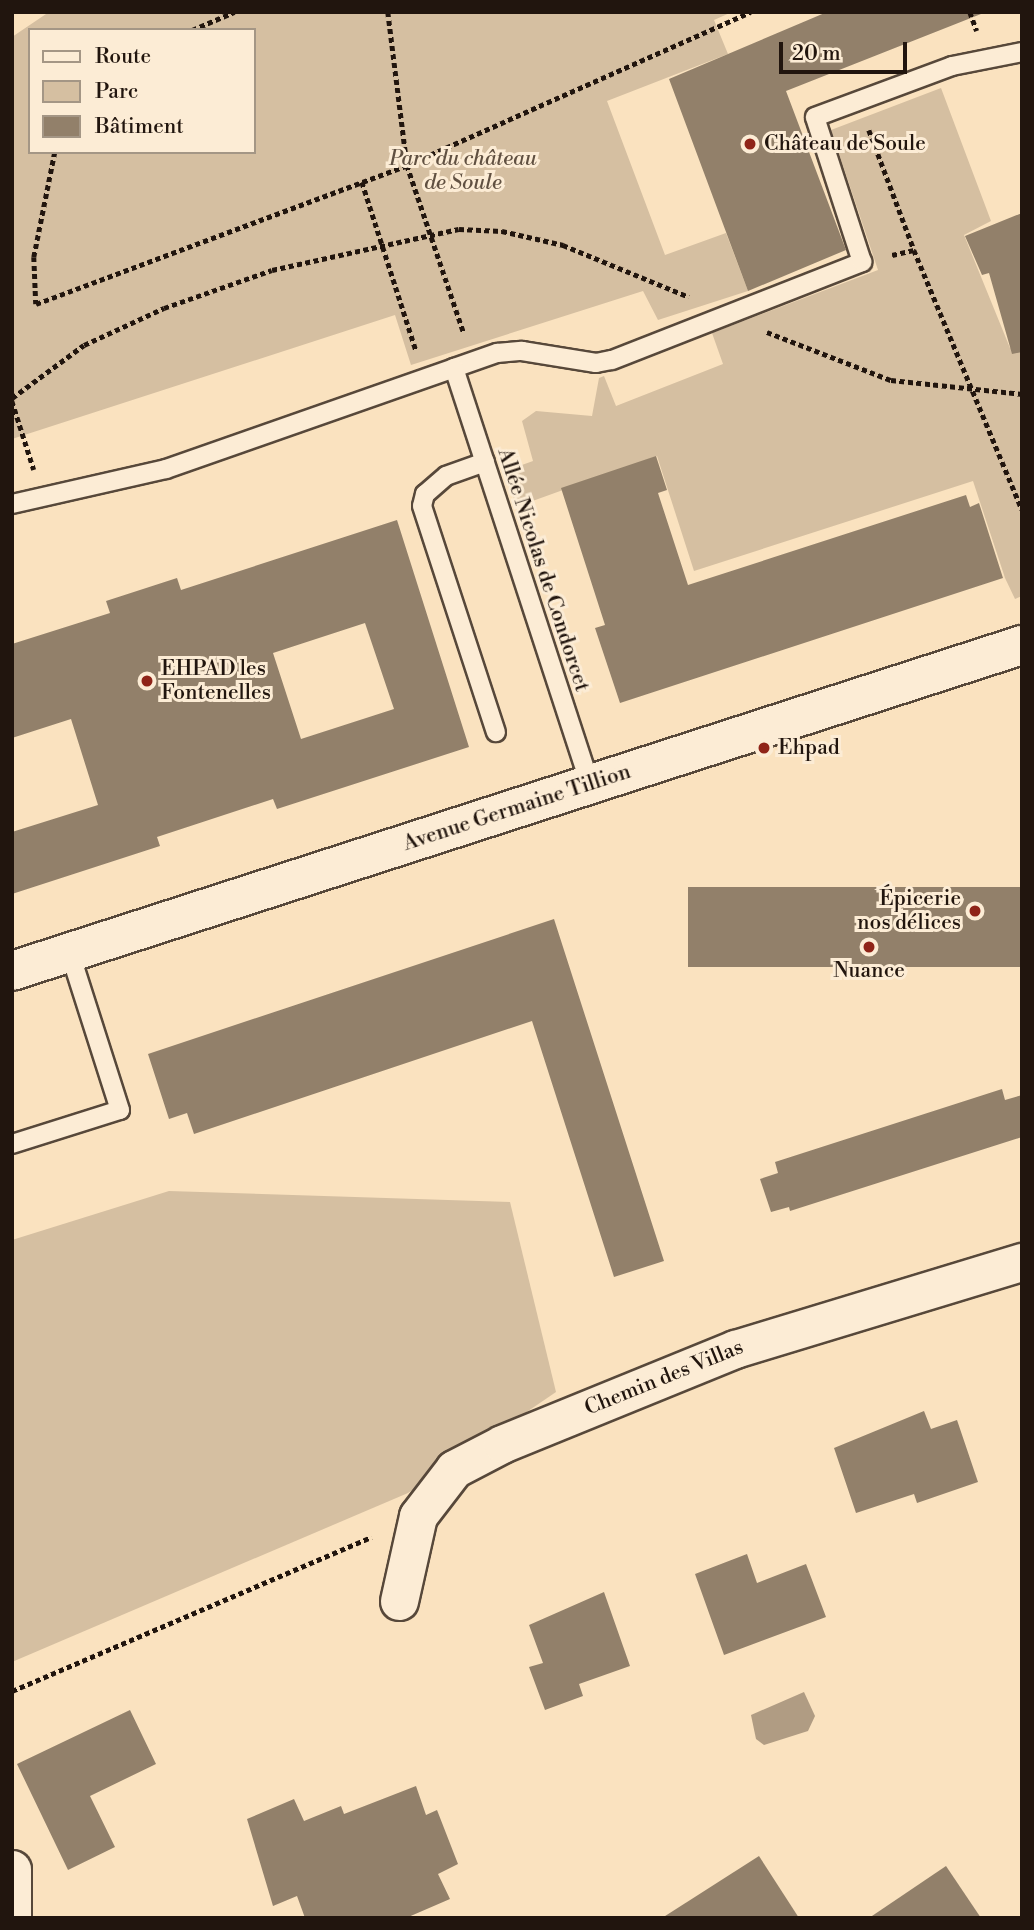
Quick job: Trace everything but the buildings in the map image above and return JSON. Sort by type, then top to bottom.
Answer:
[{"type":"street","name":"Avenue Germaine Tillion","points":[[12,971],[1022,645]]},
{"type":"street","name":"Chemin des Villas","points":[[399,1601],[418,1517],[454,1469],[527,1434],[735,1349],[1022,1262]]},
{"type":"street","points":[[12,1869],[12,1916]]},
{"type":"lane","points":[[12,504],[166,469],[473,361],[522,351],[596,363],[612,360],[862,262],[815,117],[952,66],[1022,52]]},
{"type":"lane","name":"Allée Nicolas de Condorcet","points":[[454,368],[590,785]]},
{"type":"lane","points":[[485,462],[446,476],[425,494],[422,506],[496,732]]},
{"type":"lane","points":[[12,1144],[120,1110],[70,953]]},
{"type":"path","points":[[197,28],[234,12]]},
{"type":"path","points":[[388,12],[407,165],[473,361]]},
{"type":"path","points":[[55,154],[34,257],[36,304],[407,165],[750,12]]},
{"type":"path","points":[[859,100],[914,250],[1022,509]]},
{"type":"path","points":[[362,182],[426,377]]},
{"type":"path","points":[[43,497],[12,400],[85,345],[164,309],[272,270],[381,242],[442,232]]},
{"type":"path","points":[[862,262],[914,250]]},
{"type":"path","points":[[12,1691],[418,1517]]},
{"type":"green space","name":"Parc du château de Soule","points":[[49,12],[732,12],[714,20],[728,54],[607,101],[665,255],[726,233],[748,291],[658,320],[643,291],[411,365],[395,315],[12,439],[12,37]]},
{"type":"green space","points":[[941,88],[991,221],[964,235],[1010,348],[1022,345],[1022,596],[1015,599],[1005,578],[973,481],[694,571],[657,456],[516,507],[505,471],[533,461],[522,421],[536,411],[592,416],[599,378],[604,376],[616,406],[723,364],[712,333],[878,270],[831,130]]},
{"type":"green space","points":[[169,1191],[510,1202],[556,1392],[408,1493],[12,1662],[12,1240]]},
{"type":"shaded area","points":[[804,1692],[815,1716],[808,1731],[764,1745],[756,1739],[751,1715]]},
{"type":"place","name":"Château de Soule","points":[[750,144]]},
{"type":"place","name":"EHPAD les Fontenelles","points":[[147,681]]},
{"type":"place","name":"Ehpad","points":[[764,748]]},
{"type":"place","name":"Épicerie nos délices","points":[[975,911]]},
{"type":"place","name":"Nuance","points":[[869,947]]}]
